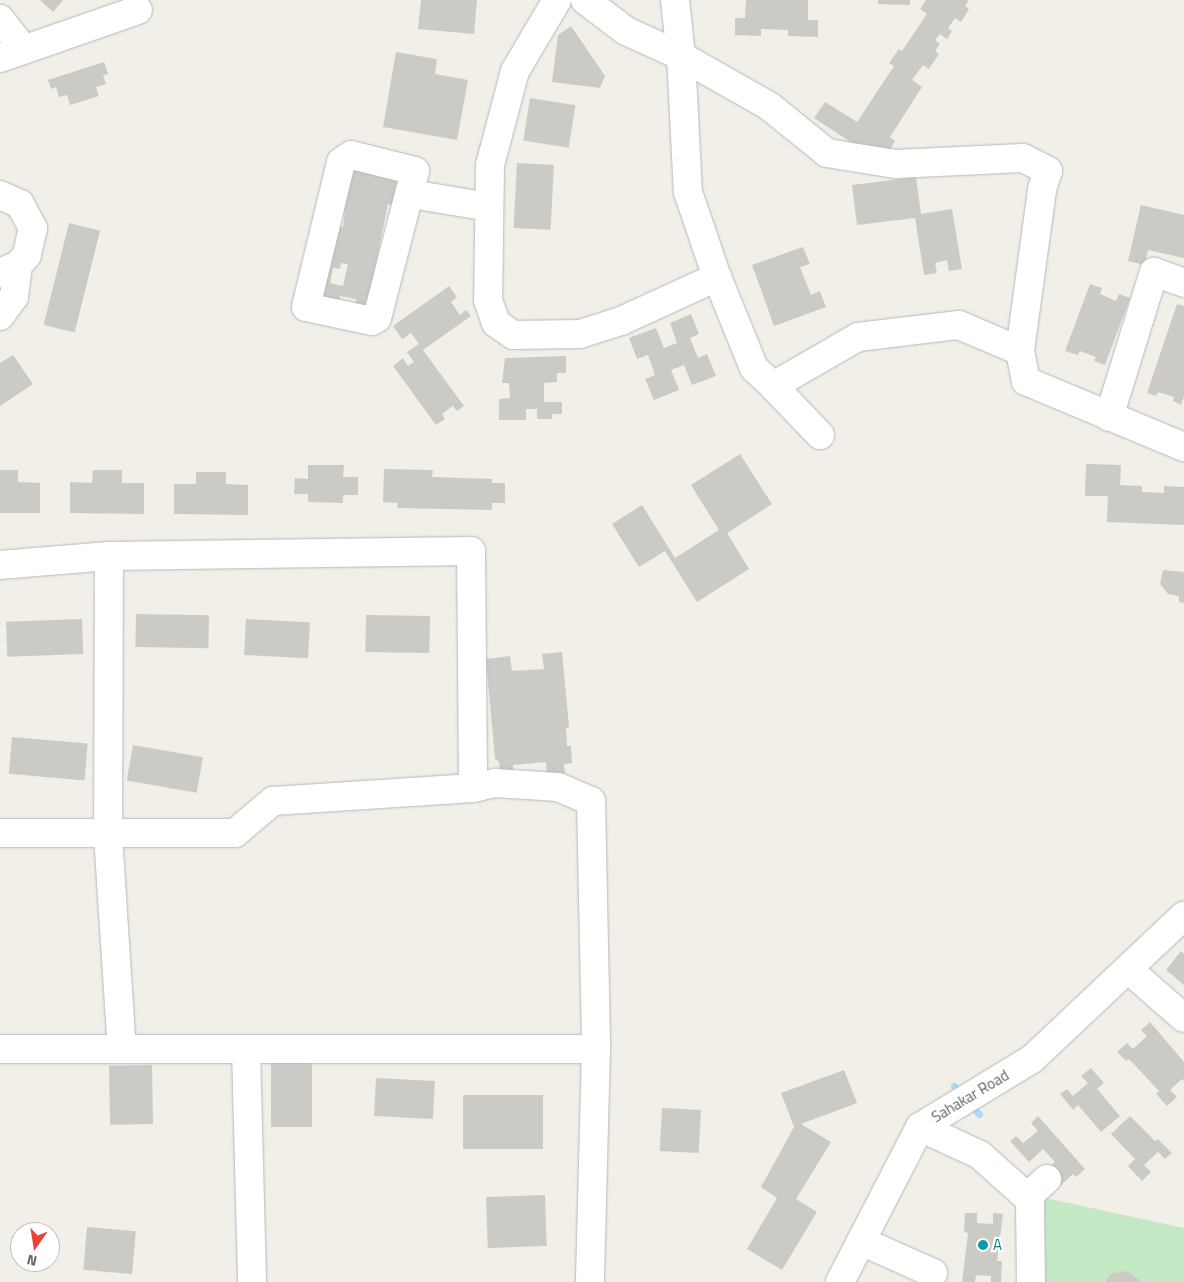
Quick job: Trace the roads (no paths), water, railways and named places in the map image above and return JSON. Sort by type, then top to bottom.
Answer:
[{"type":"street","points":[[558,0],[515,71],[490,165],[488,300],[496,322],[513,334],[580,334],[621,321],[717,277]]},
{"type":"street","points":[[585,0],[626,31],[680,56],[768,106],[827,153],[896,164],[1022,158],[1048,171],[1042,190],[1020,351],[1026,381],[1109,417],[1184,446]]},
{"type":"street","points":[[680,3],[680,56],[688,192],[717,277],[754,368],[820,435]]},
{"type":"street","points":[[0,19],[12,54],[138,10]]},
{"type":"street","points":[[351,155],[411,168],[415,171],[411,194],[377,318],[366,322],[306,307],[345,157],[351,155]]},
{"type":"street","points":[[0,194],[20,204],[33,228],[27,255],[9,269],[14,297],[0,316]]},
{"type":"street","points":[[411,194],[489,207]]},
{"type":"street","points":[[1109,417],[1154,272],[1184,282]]},
{"type":"street","points":[[773,386],[858,337],[959,325],[1020,351]]},
{"type":"street","points":[[0,565],[109,556],[471,551],[473,788]]},
{"type":"street","points":[[109,556],[108,835],[122,1049]]},
{"type":"street","points":[[0,833],[108,835],[235,833],[273,801],[473,788],[495,783],[558,787],[592,801],[596,1048],[590,1282]]},
{"type":"street","name":"Sahakar Road","points":[[840,1282],[920,1127],[1032,1059],[1184,916]]},
{"type":"street","points":[[1128,969],[1184,1018]]},
{"type":"street","points":[[0,1048],[596,1048]]},
{"type":"street","points":[[246,1048],[252,1282]]},
{"type":"street","points":[[920,1127],[980,1155],[1027,1197],[1030,1203],[1031,1282]]},
{"type":"street","points":[[1027,1197],[1047,1179]]},
{"type":"street","points":[[861,1241],[933,1273]]},
{"type":"waterway","points":[[954,1086],[962,1095]]},
{"type":"waterway","points":[[969,1103],[979,1114]]},
{"type":"place","name":"A","points":[[983,1245]]}]
